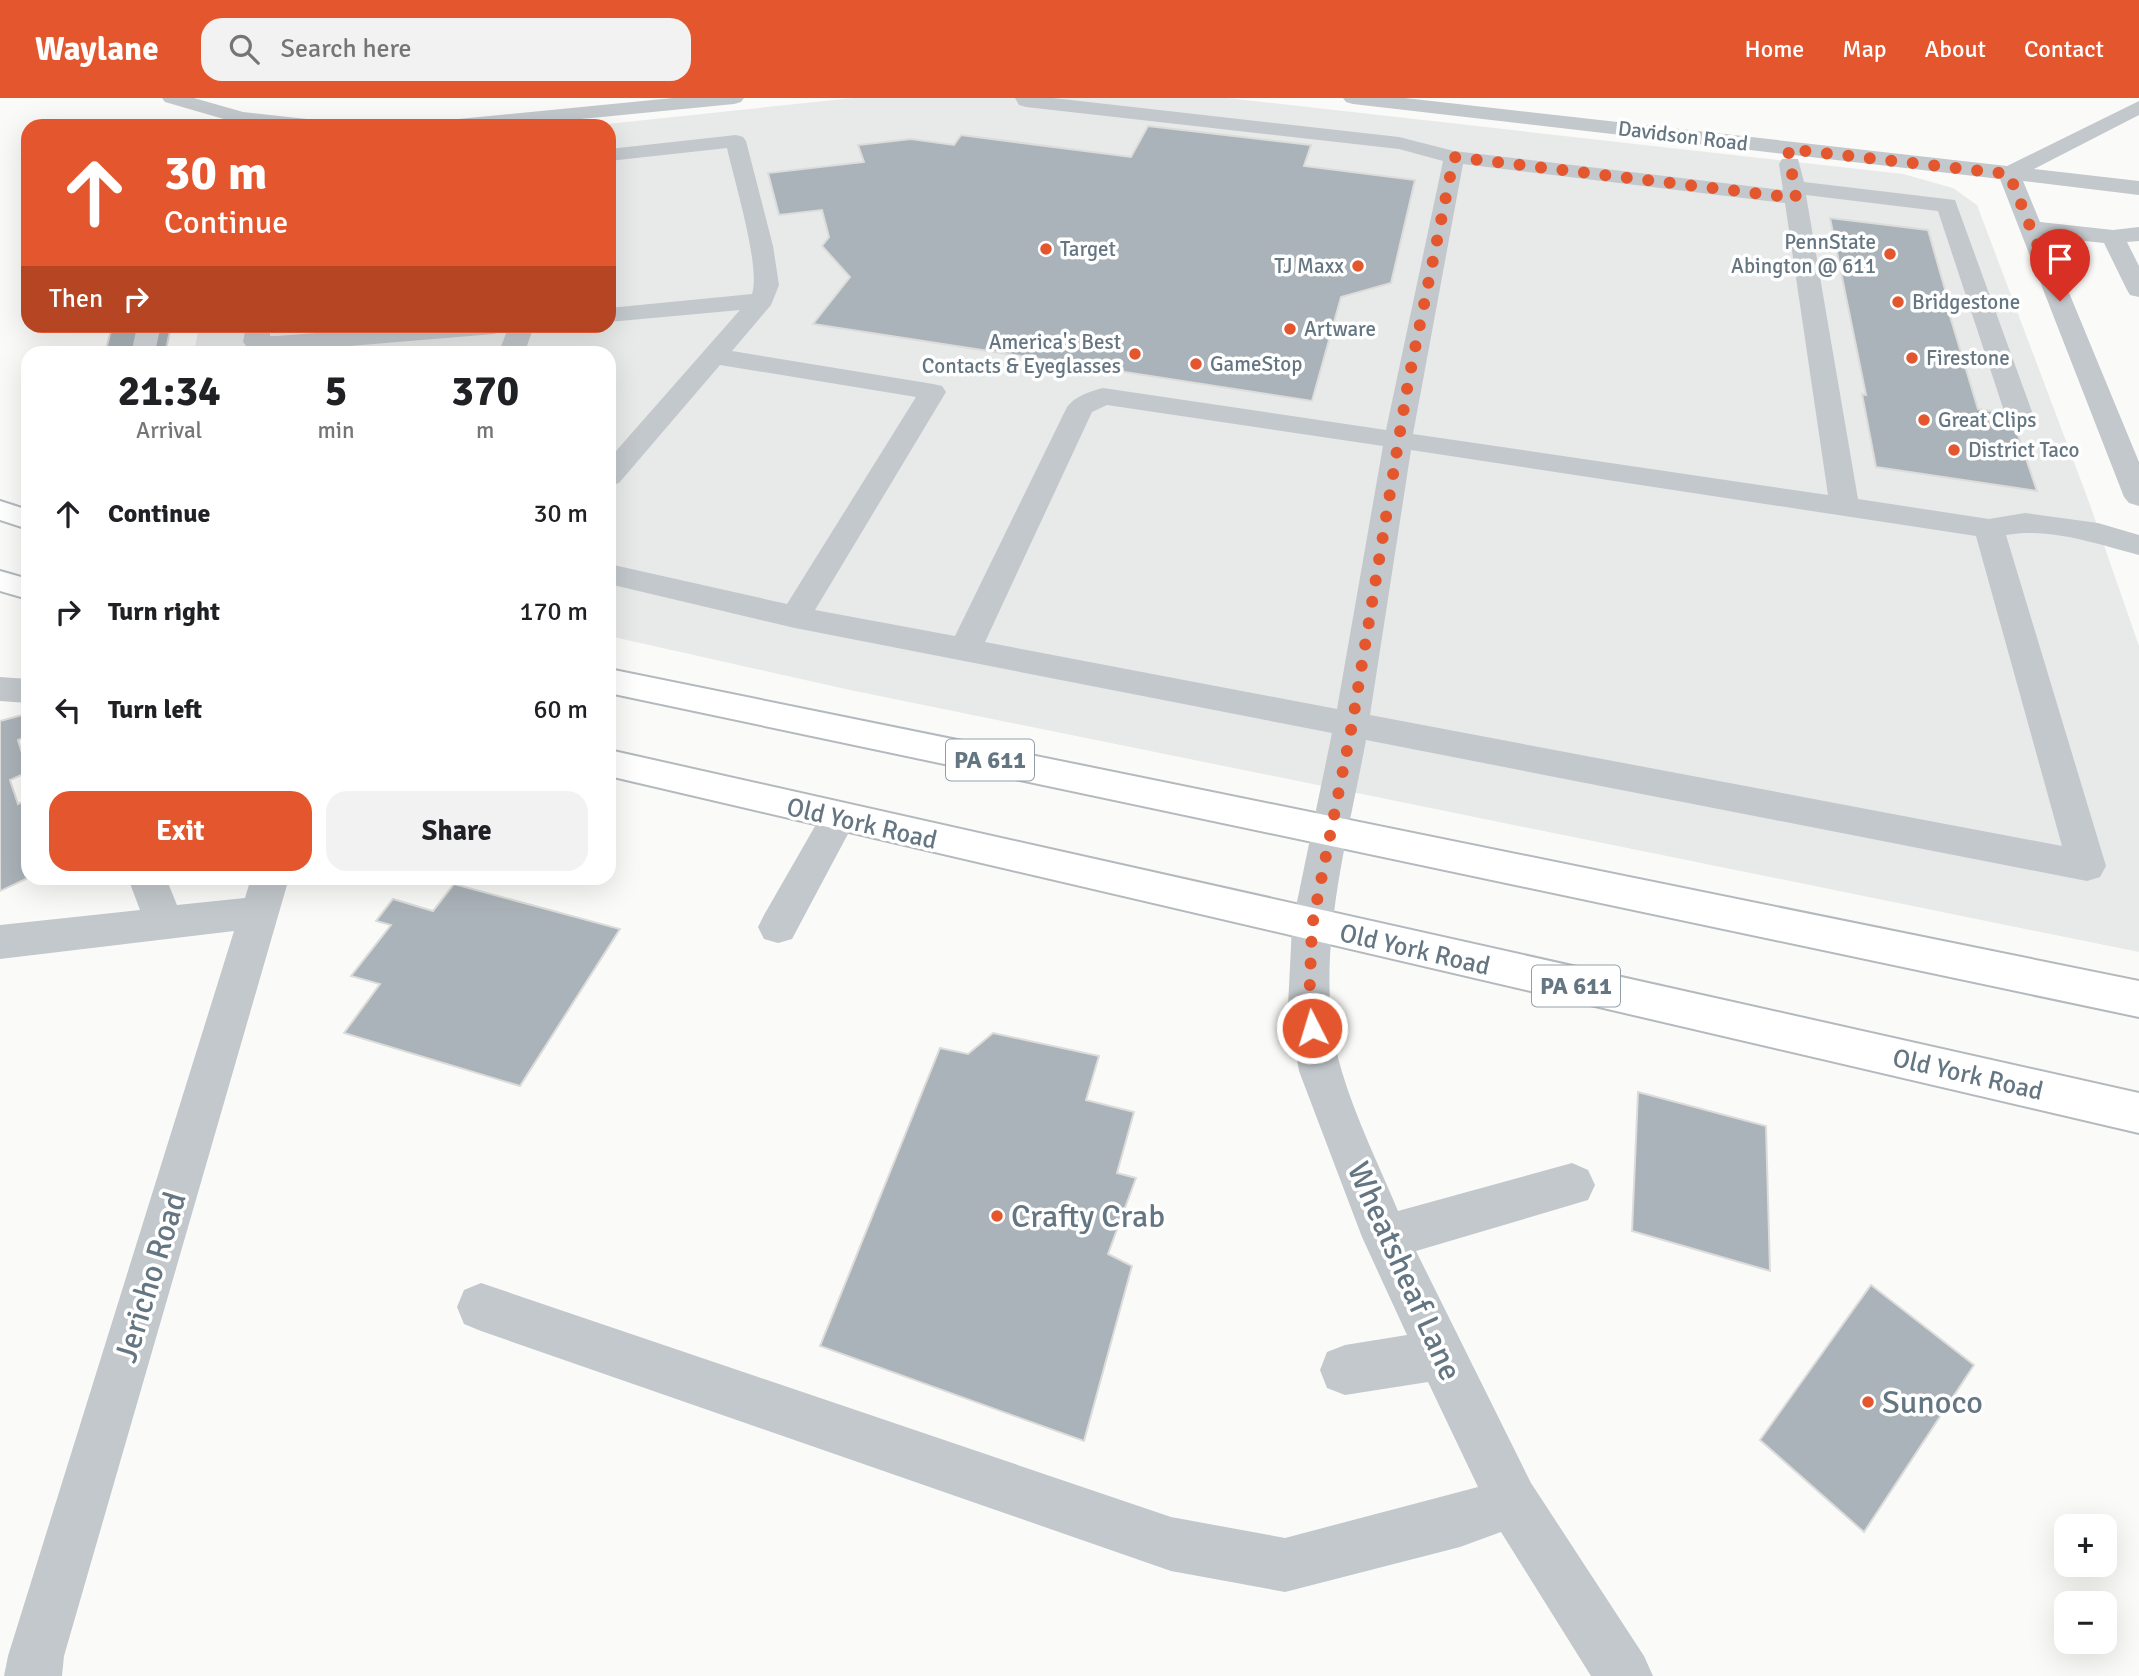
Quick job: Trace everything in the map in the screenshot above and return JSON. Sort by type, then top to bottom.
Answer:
[{"type":"highway","points":[[0,510],[21,518]]},
{"type":"highway","points":[[0,581],[21,587]]},
{"type":"highway","name":"PA 611","points":[[616,682],[2139,999]]},
{"type":"highway","name":"Old York Road","points":[[616,765],[1312,926],[2139,1113]]},
{"type":"street","points":[[172,98],[251,119]]},
{"type":"street","points":[[512,119],[734,98]]},
{"type":"street","points":[[1025,98],[1026,101],[1399,143],[1454,157],[1795,193],[1947,205],[2021,420]]},
{"type":"street","name":"Davidson Road","points":[[1353,98],[2139,188]]},
{"type":"street","points":[[2139,107],[2009,174],[2139,497]]},
{"type":"street","points":[[616,154],[736,141],[761,246],[767,285],[762,300],[616,469]]},
{"type":"street","points":[[1788,149],[1845,507]]},
{"type":"street","name":"Wheatsheaf Lane","points":[[1454,157],[1408,383],[1352,725],[1312,926],[1309,1006],[1320,1071],[1385,1237],[1440,1354],[1512,1502],[1624,1676]]},
{"type":"street","points":[[2031,228],[2113,237],[2139,234]]},
{"type":"street","points":[[2113,237],[2139,290]]},
{"type":"street","points":[[616,314],[762,300]]},
{"type":"street","points":[[257,333],[256,342],[277,344],[410,333]]},
{"type":"street","points":[[713,356],[933,392],[796,617]]},
{"type":"street","points":[[965,649],[1081,407],[1103,396],[1989,528],[2025,522],[2098,533],[2139,545]]},
{"type":"street","points":[[616,576],[796,617],[2087,866],[1989,528]]},
{"type":"street","points":[[0,690],[21,691]]},
{"type":"street","points":[[778,927],[839,817]]},
{"type":"street","points":[[150,885],[165,923]]},
{"type":"street","points":[[0,942],[165,923],[265,895]]},
{"type":"street","name":"Jericho Road","points":[[33,1676],[36,1657],[265,895]]},
{"type":"street","points":[[1385,1237],[1572,1185]]},
{"type":"street","points":[[481,1307],[1171,1545],[1285,1565],[1460,1520],[1512,1502]]},
{"type":"street","points":[[1345,1370],[1440,1354]]},
{"type":"shaded area","points":[[853,98],[1227,98],[1903,174],[1953,188],[1977,205],[2089,502],[2139,646],[2139,952],[850,690],[616,638],[616,346],[195,346],[198,333],[616,333],[616,123]]},
{"type":"building","points":[[1148,126],[1311,145],[1304,166],[1415,180],[1391,283],[1341,297],[1312,401],[813,324],[850,277],[822,246],[829,237],[822,210],[779,215],[768,173],[864,162],[858,145],[911,139],[954,145],[961,135],[1131,157]]},
{"type":"building","points":[[1830,218],[1928,230],[1946,293],[1943,293],[1978,409],[2011,414],[2037,491],[1876,467],[1862,394],[1866,395]]},
{"type":"building","points":[[110,333],[170,333],[167,346],[107,346]]},
{"type":"building","points":[[21,715],[21,739],[18,740],[21,750],[21,775],[10,780],[18,804],[21,802],[21,881],[0,891],[0,721]]},
{"type":"building","points":[[453,885],[458,885],[620,929],[520,1086],[344,1033],[380,984],[351,976],[391,925],[376,921],[393,899],[433,911]]},
{"type":"building","name":"Crafty Crab","points":[[993,1033],[1099,1056],[1086,1100],[1134,1112],[1117,1173],[1136,1178],[1108,1254],[1132,1266],[1084,1441],[820,1346],[940,1048],[968,1054]]},
{"type":"building","points":[[1638,1092],[1766,1126],[1770,1271],[1632,1231]]},
{"type":"building","name":"Sunoco","points":[[1871,1285],[1974,1365],[1864,1532],[1760,1440]]},
{"type":"tunnel","points":[[145,346],[147,333]]},
{"type":"place","name":"Target","points":[[1046,249]]},
{"type":"place","name":"PennState Abington @ 611","points":[[1890,254]]},
{"type":"place","name":"TJ Maxx","points":[[1358,266]]},
{"type":"place","name":"Bridgestone","points":[[1898,302]]},
{"type":"place","name":"Artware","points":[[1290,329]]},
{"type":"place","name":"America's Best Contacts & Eyeglasses","points":[[1135,354]]},
{"type":"place","name":"Firestone","points":[[1912,358]]},
{"type":"place","name":"GameStop","points":[[1196,364]]},
{"type":"place","name":"Great Clips","points":[[1924,420]]},
{"type":"place","name":"District Taco","points":[[1954,450]]},
{"type":"place","name":"Crafty Crab","points":[[997,1216]]},
{"type":"place","name":"Sunoco","points":[[1868,1402]]},
{"type":"route","points":[[1312,1028],[1309,1006],[1312,926],[1352,725],[1408,383],[1454,157],[1796,198],[1788,149],[2009,174],[2060,301]]}]
